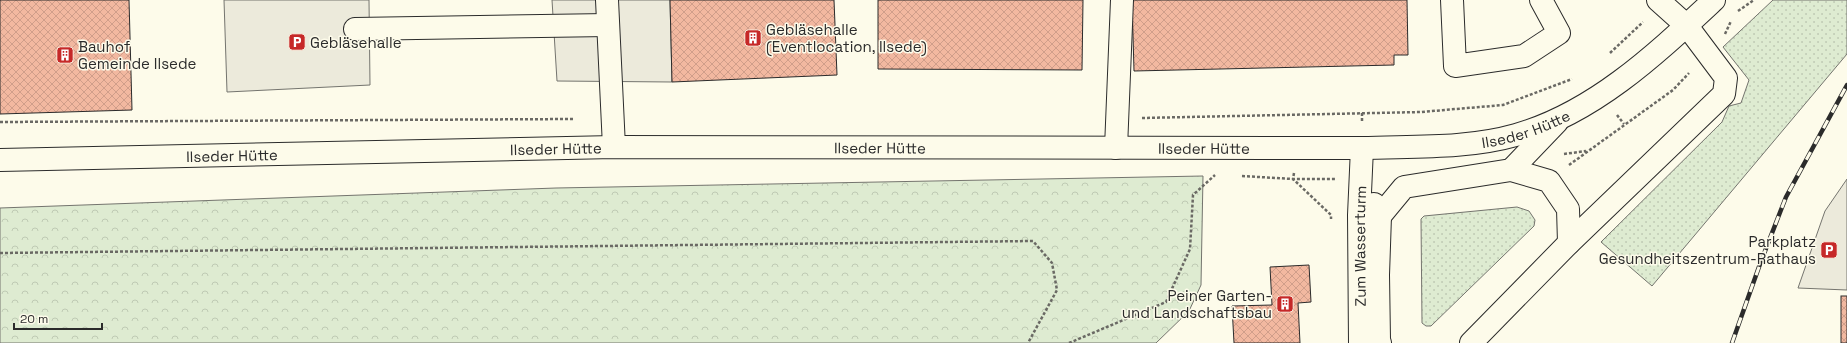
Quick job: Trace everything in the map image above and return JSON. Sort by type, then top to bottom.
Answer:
[{"type":"street","points":[[607,0],[614,147]]},
{"type":"street","points":[[1116,148],[1122,0]]},
{"type":"street","points":[[1452,0],[1455,66],[1524,56],[1558,34],[1541,0]]},
{"type":"street","points":[[1471,343],[1569,243],[1724,94],[1726,78],[1687,26],[1658,0]]},
{"type":"street","name":"Ilseder Hütte","points":[[0,160],[614,147],[1362,148],[1468,144],[1516,135],[1562,117],[1602,95],[1640,66],[1687,26],[1714,0]]},
{"type":"street","points":[[355,29],[608,25]]},
{"type":"street","points":[[1510,170],[1562,117]]},
{"type":"street","name":"Zum Wasserturm","points":[[1360,343],[1360,178],[1362,148]]},
{"type":"street","points":[[1380,216],[1404,187],[1510,170],[1549,181],[1568,209],[1569,243]]},
{"type":"street","points":[[1360,178],[1380,216],[1378,275],[1380,343]]},
{"type":"path","points":[[1734,13],[1754,0]]},
{"type":"path","points":[[1586,151],[1673,90],[1727,32],[1732,20]]},
{"type":"path","points":[[1069,343],[1166,302],[1190,250],[1193,195],[1214,175],[1222,175]]},
{"type":"path","points":[[1238,176],[1293,179],[1331,215],[1331,223]]},
{"type":"path","points":[[0,253],[1034,241],[1052,263],[1057,290],[1028,343]]},
{"type":"green space","points":[[1773,0],[1847,0],[1847,54],[1652,286],[1601,242],[1722,122],[1729,106],[1741,103],[1749,80],[1723,47]]},
{"type":"green space","points":[[1203,176],[1201,285],[1189,311],[1156,343],[0,343],[0,208],[556,188]]},
{"type":"green space","points":[[1517,207],[1529,211],[1535,220],[1534,226],[1431,326],[1426,326],[1422,323],[1421,219],[1424,216]]},
{"type":"shaded area","name":"Gebläsehalle","points":[[224,0],[369,0],[370,85],[227,92]]},
{"type":"shaded area","points":[[552,0],[670,0],[672,82],[557,81]]},
{"type":"shaded area","name":"Parkplatz Gesundheitszentrum-Rathaus","points":[[1847,179],[1847,290],[1798,288],[1825,211]]},
{"type":"building","name":"Bauhof Gemeinde Ilsede","points":[[0,0],[129,0],[132,110],[0,114]]},
{"type":"building","name":"Gebläsehalle (Eventlocation, Ilsede)","points":[[670,0],[834,0],[837,75],[672,82]]},
{"type":"building","points":[[878,0],[1083,0],[1082,70],[878,69]]},
{"type":"building","points":[[1132,0],[1407,0],[1408,55],[1394,55],[1394,65],[1134,71]]},
{"type":"building","name":"Peiner Garten- und Landschaftsbau","points":[[1309,265],[1311,302],[1298,303],[1300,343],[1234,343],[1232,306],[1272,305],[1270,267]]},
{"type":"building","points":[[1841,296],[1847,296],[1847,343],[1841,343]]},
{"type":"railway","points":[[1732,343],[1786,197],[1847,85]]},
{"type":"place","name":"Gebläsehalle (Eventlocation, Ilsede)","points":[[753,38]]},
{"type":"place","name":"Gebläsehalle","points":[[297,42]]},
{"type":"place","name":"Bauhof Gemeinde Ilsede","points":[[65,55]]},
{"type":"place","name":"Parkplatz Gesundheitszentrum-Rathaus","points":[[1829,250]]},
{"type":"place","name":"Peiner Garten- und Landschaftsbau","points":[[1285,304]]}]
